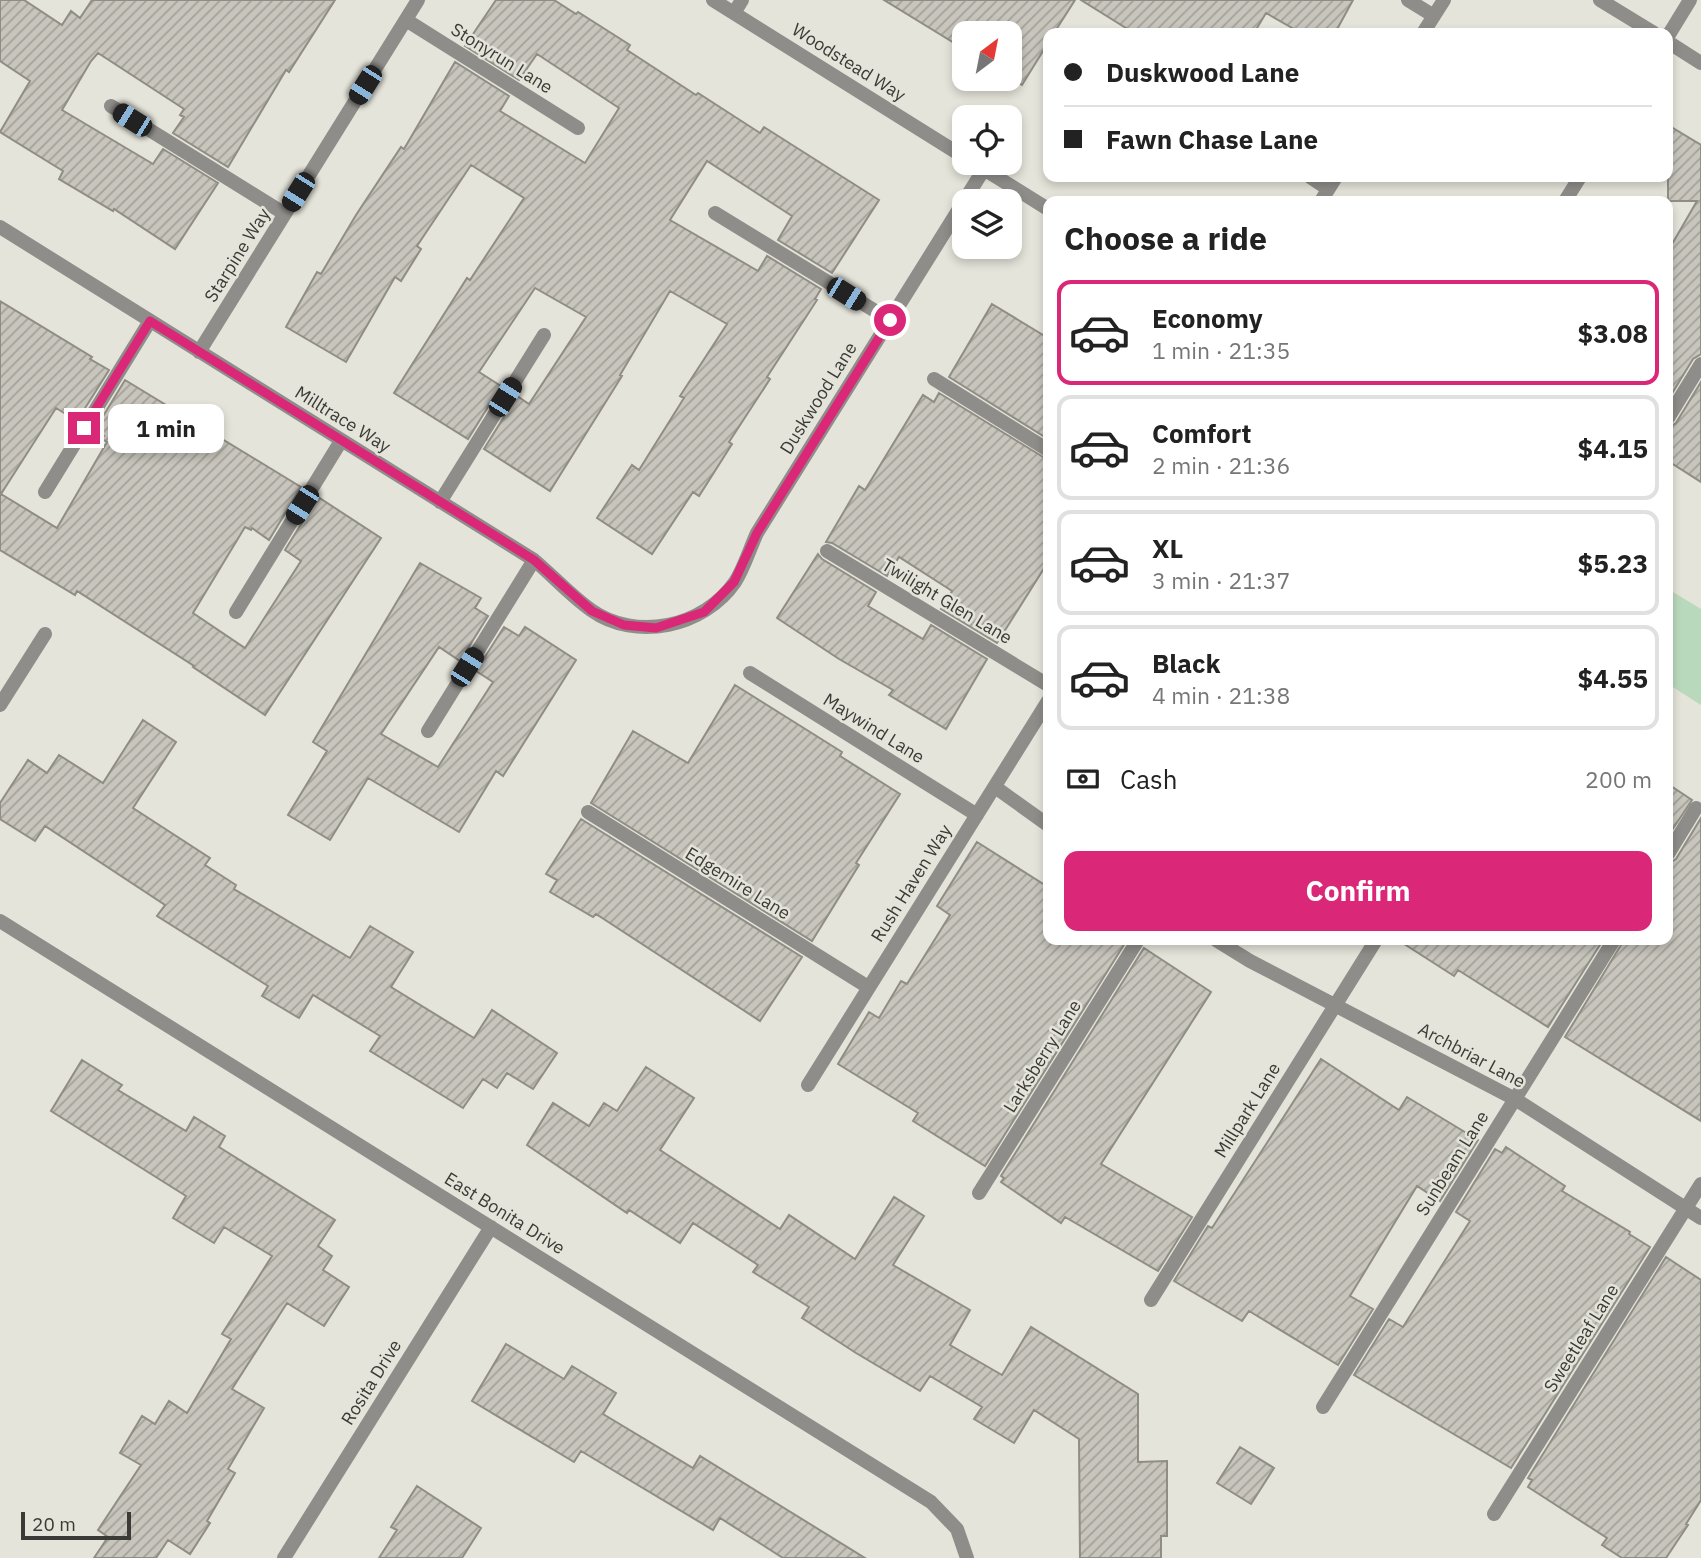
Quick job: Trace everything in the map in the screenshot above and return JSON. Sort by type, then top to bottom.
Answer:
[{"type":"street","name":"Starpine Way","points":[[199,352],[418,0]]},
{"type":"street","name":"Woodstead Way","points":[[713,0],[952,149]]},
{"type":"street","points":[[734,13],[742,0]]},
{"type":"street","points":[[1408,0],[1434,16]]},
{"type":"street","points":[[1426,28],[1444,0]]},
{"type":"street","points":[[1601,0],[1646,28]]},
{"type":"street","points":[[1673,28],[1690,0]]},
{"type":"street","name":"Stonyrun Lane","points":[[406,20],[578,128]]},
{"type":"street","points":[[1673,45],[1701,63]]},
{"type":"street","points":[[111,106],[285,214]]},
{"type":"street","name":"Duskwood Lane","points":[[668,626],[704,612],[734,582],[757,533],[890,320],[974,175]]},
{"type":"street","points":[[993,175],[1043,206]]},
{"type":"street","points":[[715,213],[890,320]]},
{"type":"street","name":"Milltrace Way","points":[[0,227],[534,560],[592,611],[624,625],[656,628],[668,626]]},
{"type":"street","points":[[45,492],[150,321]]},
{"type":"street","points":[[440,502],[544,334]]},
{"type":"street","points":[[1673,410],[1701,364]]},
{"type":"street","points":[[934,379],[1043,447]]},
{"type":"street","points":[[236,612],[341,441]]},
{"type":"street","name":"Twilight Glen Lane","points":[[827,551],[1043,682]]},
{"type":"street","points":[[428,732],[534,560]]},
{"type":"street","points":[[0,705],[45,634]]},
{"type":"street","name":"Maywind Lane","points":[[750,673],[977,815]]},
{"type":"street","name":"Rush Haven Way","points":[[808,1085],[1043,709]]},
{"type":"street","points":[[995,787],[1043,821]]},
{"type":"street","points":[[1673,846],[1696,808]]},
{"type":"street","name":"Edgemire Lane","points":[[588,811],[868,986]]},
{"type":"street","name":"East Bonita Drive","points":[[0,921],[931,1502],[957,1529],[967,1558]]},
{"type":"street","name":"Larksberry Lane","points":[[979,1193],[1135,945]]},
{"type":"street","name":"Archbriar Lane","points":[[1224,945],[1515,1099],[1701,1218]]},
{"type":"street","name":"Millpark Lane","points":[[1151,1300],[1373,945]]},
{"type":"street","name":"Sunbeam Lane","points":[[1322,1407],[1611,945]]},
{"type":"street","name":"Sweetleaf Lane","points":[[1494,1514],[1701,1184]]},
{"type":"street","name":"Rosita Drive","points":[[284,1558],[491,1227]]},
{"type":"green space","points":[[1673,592],[1701,609],[1701,705],[1673,687]]},
{"type":"building","points":[[0,0],[24,0],[62,25],[71,11],[80,18],[92,0],[335,0],[289,72],[286,70],[228,167],[173,133],[184,117],[180,115],[184,109],[98,53],[91,61],[62,110],[153,164],[163,149],[218,183],[175,249],[114,209],[113,211],[59,179],[63,171],[0,132],[30,81],[0,61]]},
{"type":"building","points":[[496,0],[554,0],[576,14],[578,12],[630,45],[627,50],[696,95],[698,93],[760,133],[764,127],[879,200],[832,273],[778,240],[792,216],[707,161],[670,220],[758,271],[767,256],[821,289],[815,299],[817,300],[767,377],[770,379],[729,442],[732,444],[699,496],[693,492],[652,554],[597,518],[632,465],[639,470],[684,398],[680,396],[727,324],[670,291],[620,375],[622,376],[550,491],[484,449],[517,396],[529,404],[586,317],[535,288],[479,372],[501,386],[468,439],[394,393],[467,278],[470,280],[524,198],[471,165],[417,246],[421,249],[401,281],[395,277],[346,362],[286,327],[317,272],[321,274],[401,147],[404,149],[455,62],[509,96],[500,111],[585,163],[619,108],[537,54],[519,80],[465,46]]},
{"type":"building","points":[[884,0],[1075,0],[1057,28],[1043,28],[1043,51],[1022,85],[1022,21],[952,21],[952,42]]},
{"type":"building","points":[[1081,0],[1353,0],[1338,28],[1292,28],[1266,13],[1257,28],[1126,28]]},
{"type":"building","points":[[1673,128],[1701,145],[1701,354],[1693,359],[1673,392],[1673,242],[1697,201],[1673,201],[1673,196],[1668,196],[1668,182],[1673,182]]},
{"type":"building","points":[[0,301],[109,370],[77,421],[56,408],[1,494],[57,528],[107,442],[102,439],[104,436],[94,431],[125,380],[301,487],[269,540],[252,528],[251,530],[245,527],[193,613],[245,648],[301,561],[285,550],[318,497],[381,538],[265,715],[77,591],[75,595],[0,550]]},
{"type":"building","points":[[992,304],[1043,335],[1043,436],[949,377]]},
{"type":"building","points":[[1701,382],[1701,482],[1673,464],[1673,425]]},
{"type":"building","points":[[939,393],[1043,457],[1043,570],[997,643],[941,609],[952,591],[899,557],[887,576],[826,542],[859,486],[865,490],[923,395],[934,402]]},
{"type":"building","points":[[818,554],[876,592],[868,606],[923,639],[931,625],[987,659],[946,729],[889,695],[893,690],[839,659],[777,618]]},
{"type":"building","points":[[420,563],[481,598],[475,608],[488,616],[460,661],[439,647],[381,734],[438,767],[493,682],[476,671],[504,627],[519,636],[525,627],[576,660],[503,776],[496,771],[459,832],[368,778],[330,840],[288,815],[327,751],[313,742]]},
{"type":"building","points":[[735,685],[842,752],[840,756],[900,794],[856,863],[859,865],[812,941],[591,803],[633,731],[688,763]]},
{"type":"building","points":[[143,720],[176,742],[133,808],[210,858],[205,865],[236,885],[234,889],[350,958],[370,926],[413,952],[391,987],[474,1038],[492,1010],[557,1053],[533,1089],[507,1073],[497,1088],[483,1079],[463,1108],[370,1051],[380,1036],[313,995],[299,1018],[262,996],[268,986],[157,916],[165,905],[45,826],[35,841],[0,819],[0,803],[28,760],[47,773],[59,755],[103,783]]},
{"type":"building","points":[[1673,787],[1692,800],[1673,828]]},
{"type":"building","points":[[1701,818],[1701,1121],[1565,1037],[1621,945],[1673,945],[1673,861]]},
{"type":"building","points":[[581,819],[802,957],[760,1021],[596,914],[593,917],[550,892],[557,880],[546,874]]},
{"type":"building","points":[[977,842],[1043,884],[1043,945],[1124,945],[985,1166],[913,1121],[918,1113],[838,1064],[869,1012],[879,1018],[901,981],[907,984],[950,915],[937,906]]},
{"type":"building","points":[[1406,945],[1600,945],[1548,1027],[1458,970],[1454,976]]},
{"type":"building","points":[[1144,948],[1211,992],[1101,1164],[1192,1217],[1158,1271],[1065,1217],[1061,1223],[1001,1182],[1004,1178],[1001,1176]]},
{"type":"building","points":[[1321,1059],[1399,1110],[1407,1097],[1478,1140],[1440,1201],[1417,1186],[1350,1296],[1373,1309],[1338,1365],[1249,1311],[1242,1321],[1174,1281],[1208,1226],[1212,1228]]},
{"type":"building","points":[[82,1060],[122,1085],[118,1090],[186,1131],[194,1117],[225,1136],[219,1147],[335,1220],[318,1246],[332,1256],[323,1270],[349,1287],[324,1326],[287,1303],[232,1389],[264,1408],[228,1469],[235,1473],[207,1521],[210,1523],[190,1554],[168,1540],[156,1558],[94,1558],[108,1537],[98,1530],[141,1465],[120,1453],[142,1416],[155,1424],[169,1401],[187,1413],[231,1339],[222,1334],[272,1256],[224,1227],[214,1243],[173,1218],[186,1196],[51,1111]]},
{"type":"building","points":[[646,1067],[694,1098],[660,1150],[780,1229],[789,1215],[855,1259],[894,1197],[924,1216],[893,1265],[970,1310],[950,1345],[1002,1375],[1031,1327],[1138,1394],[1138,1462],[1167,1461],[1167,1536],[1161,1536],[1161,1558],[1080,1558],[1079,1439],[1034,1410],[1014,1443],[974,1419],[982,1407],[930,1376],[920,1391],[802,1318],[809,1307],[753,1272],[758,1265],[693,1223],[680,1243],[629,1210],[627,1213],[527,1145],[553,1103],[589,1126],[604,1103],[617,1111]]},
{"type":"building","points":[[1506,1147],[1565,1186],[1562,1191],[1650,1247],[1511,1468],[1354,1375],[1389,1319],[1403,1327],[1470,1221],[1456,1212],[1495,1149],[1502,1153]]},
{"type":"building","points":[[1666,1257],[1701,1280],[1701,1500],[1666,1558],[1622,1558],[1602,1545],[1607,1538],[1528,1487],[1532,1480],[1528,1478]]},
{"type":"building","points":[[506,1344],[564,1379],[572,1366],[616,1393],[603,1414],[693,1468],[700,1456],[865,1558],[783,1558],[720,1518],[713,1530],[581,1451],[574,1462],[472,1401]]},
{"type":"building","points":[[1240,1447],[1274,1468],[1251,1504],[1217,1483]]},
{"type":"building","points":[[417,1486],[481,1528],[462,1558],[379,1558],[397,1530],[391,1527]]},
{"type":"route","points":[[84,428],[150,321],[534,560],[592,611],[624,625],[656,628],[704,612],[734,582],[757,533],[890,320]]}]
